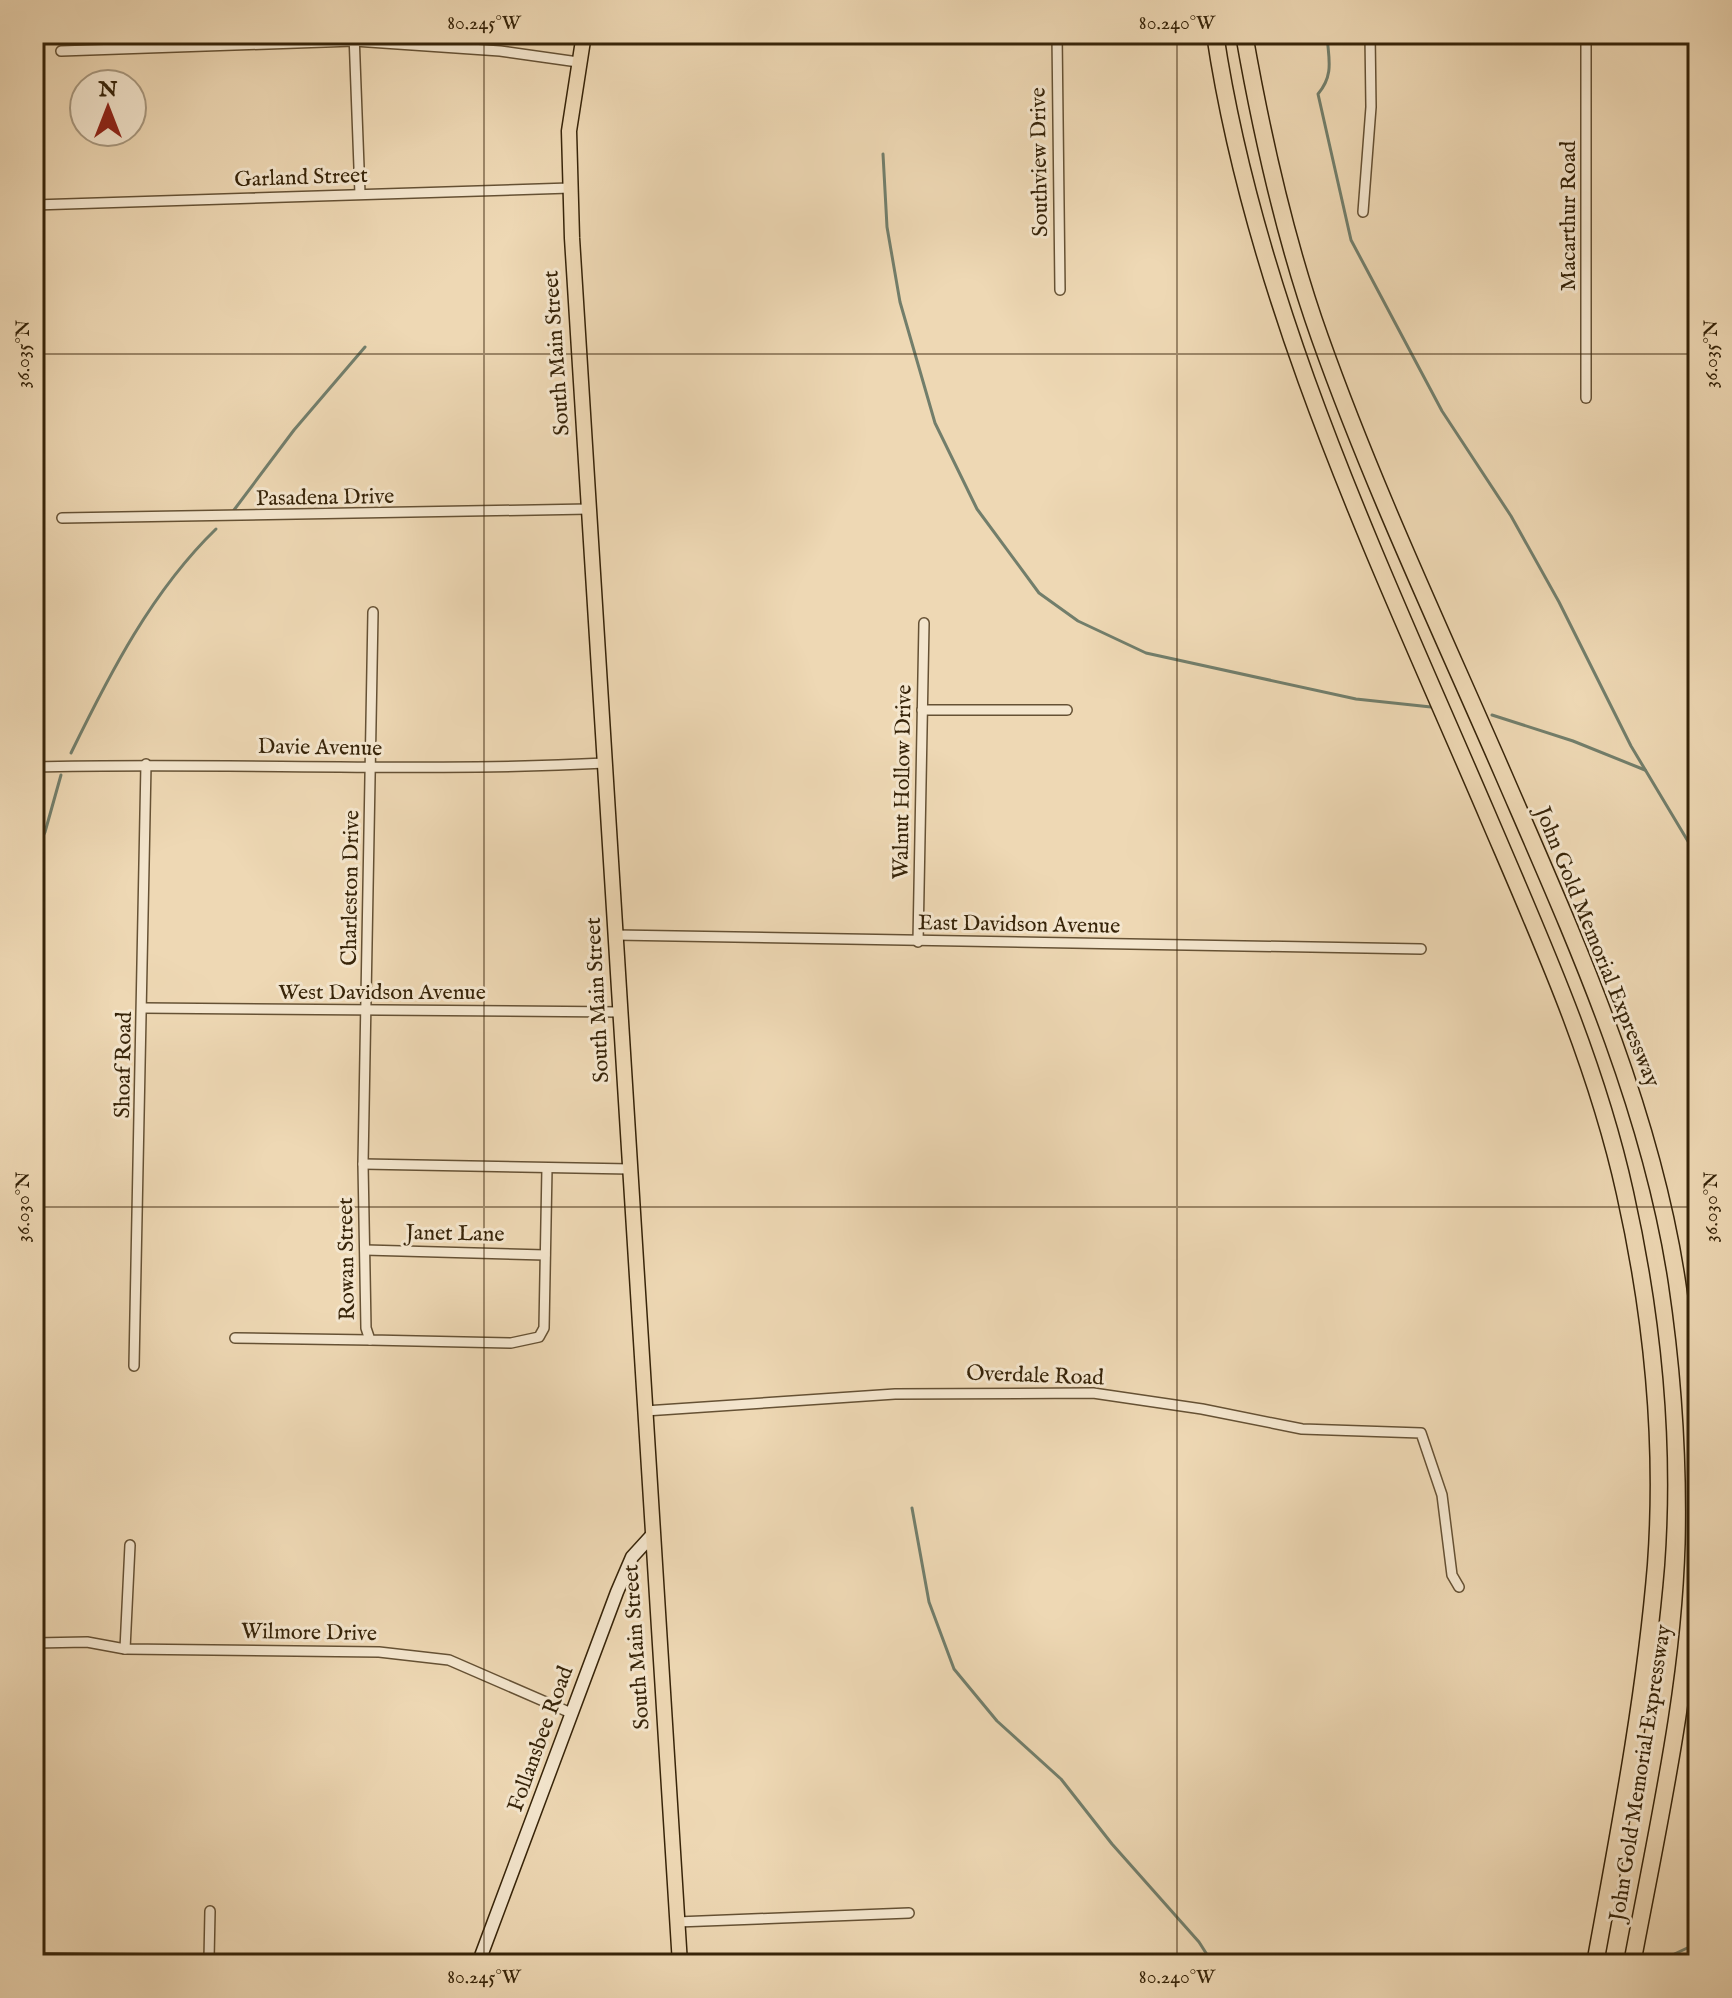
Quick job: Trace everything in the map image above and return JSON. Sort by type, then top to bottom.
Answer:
[{"type":"highway","name":"John Gold Memorial Expressway","points":[[1215,34],[1266,258],[1295,351],[1362,523],[1572,1017],[1601,1102],[1625,1191],[1642,1283],[1653,1376],[1658,1469],[1656,1560],[1647,1652],[1596,1957]]},
{"type":"highway","name":"John Gold Memorial Expressway","points":[[1244,34],[1272,172],[1319,335],[1381,493],[1615,1041],[1661,1197],[1687,1362],[1693,1452],[1694,1546],[1686,1643],[1673,1741],[1632,1964]]},
{"type":"main road","name":"South Main Street","points":[[584,34],[569,131],[570,188],[680,1964]]},
{"type":"street","name":"Southview Drive","points":[[1057,34],[1060,290]]},
{"type":"street","points":[[1363,212],[1371,107],[1370,34]]},
{"type":"street","name":"Macarthur Road","points":[[1586,34],[1586,398]]},
{"type":"street","points":[[61,51],[354,37],[578,62]]},
{"type":"street","points":[[354,37],[360,194]]},
{"type":"street","name":"Garland Street","points":[[34,205],[570,188]]},
{"type":"street","name":"Pasadena Drive","points":[[62,518],[589,509]]},
{"type":"street","name":"Charleston Drive","points":[[363,1164],[373,612]]},
{"type":"street","name":"Walnut Hollow Drive","points":[[918,942],[924,623]]},
{"type":"street","points":[[922,710],[1067,710]]},
{"type":"street","name":"Davie Avenue","points":[[34,767],[146,764],[510,768],[605,763]]},
{"type":"street","name":"Shoaf Road","points":[[134,1366],[146,764]]},
{"type":"street","name":"East Davidson Avenue","points":[[616,935],[1421,949]]},
{"type":"street","name":"West Davidson Avenue","points":[[143,1008],[620,1012]]},
{"type":"street","points":[[363,1164],[630,1169]]},
{"type":"street","name":"Rowan Street","points":[[363,1164],[366,1328],[370,1340],[532,1341],[544,1328],[547,1168]]},
{"type":"street","name":"Janet Lane","points":[[365,1250],[545,1255]]},
{"type":"street","points":[[235,1338],[370,1340]]},
{"type":"street","name":"Overdale Road","points":[[645,1411],[895,1394],[1093,1393],[1202,1409],[1302,1429],[1421,1433],[1442,1495],[1452,1575],[1459,1587]]},
{"type":"street","name":"Follansbee Road","points":[[478,1964],[626,1569],[639,1547],[653,1534]]},
{"type":"street","points":[[125,1649],[130,1545]]},
{"type":"street","name":"Wilmore Drive","points":[[35,1643],[87,1642],[125,1649],[379,1652],[449,1660],[500,1679],[571,1713]]},
{"type":"street","points":[[209,1959],[210,1911]]},
{"type":"street","points":[[677,1922],[909,1913]]},
{"type":"street","points":[[34,1958],[262,1960]]},
{"type":"waterway","points":[[1327,34],[1329,72],[1318,94],[1351,240],[1442,411],[1511,516],[1559,602],[1631,746],[1698,858]]},
{"type":"waterway","points":[[883,154],[887,227],[900,302],[935,423],[977,509],[1039,593],[1078,621],[1146,653],[1356,699],[1431,707]]},
{"type":"waterway","points":[[234,510],[294,430],[365,347]]},
{"type":"waterway","points":[[71,753],[117,663],[152,606],[216,529]]},
{"type":"waterway","points":[[1492,715],[1573,741],[1645,770]]},
{"type":"waterway","points":[[34,854],[45,832],[61,775]]},
{"type":"waterway","points":[[912,1508],[929,1602],[954,1669],[997,1721],[1061,1779],[1112,1844],[1199,1942],[1213,1964]]},
{"type":"waterway","points":[[1653,1964],[1698,1943]]}]
